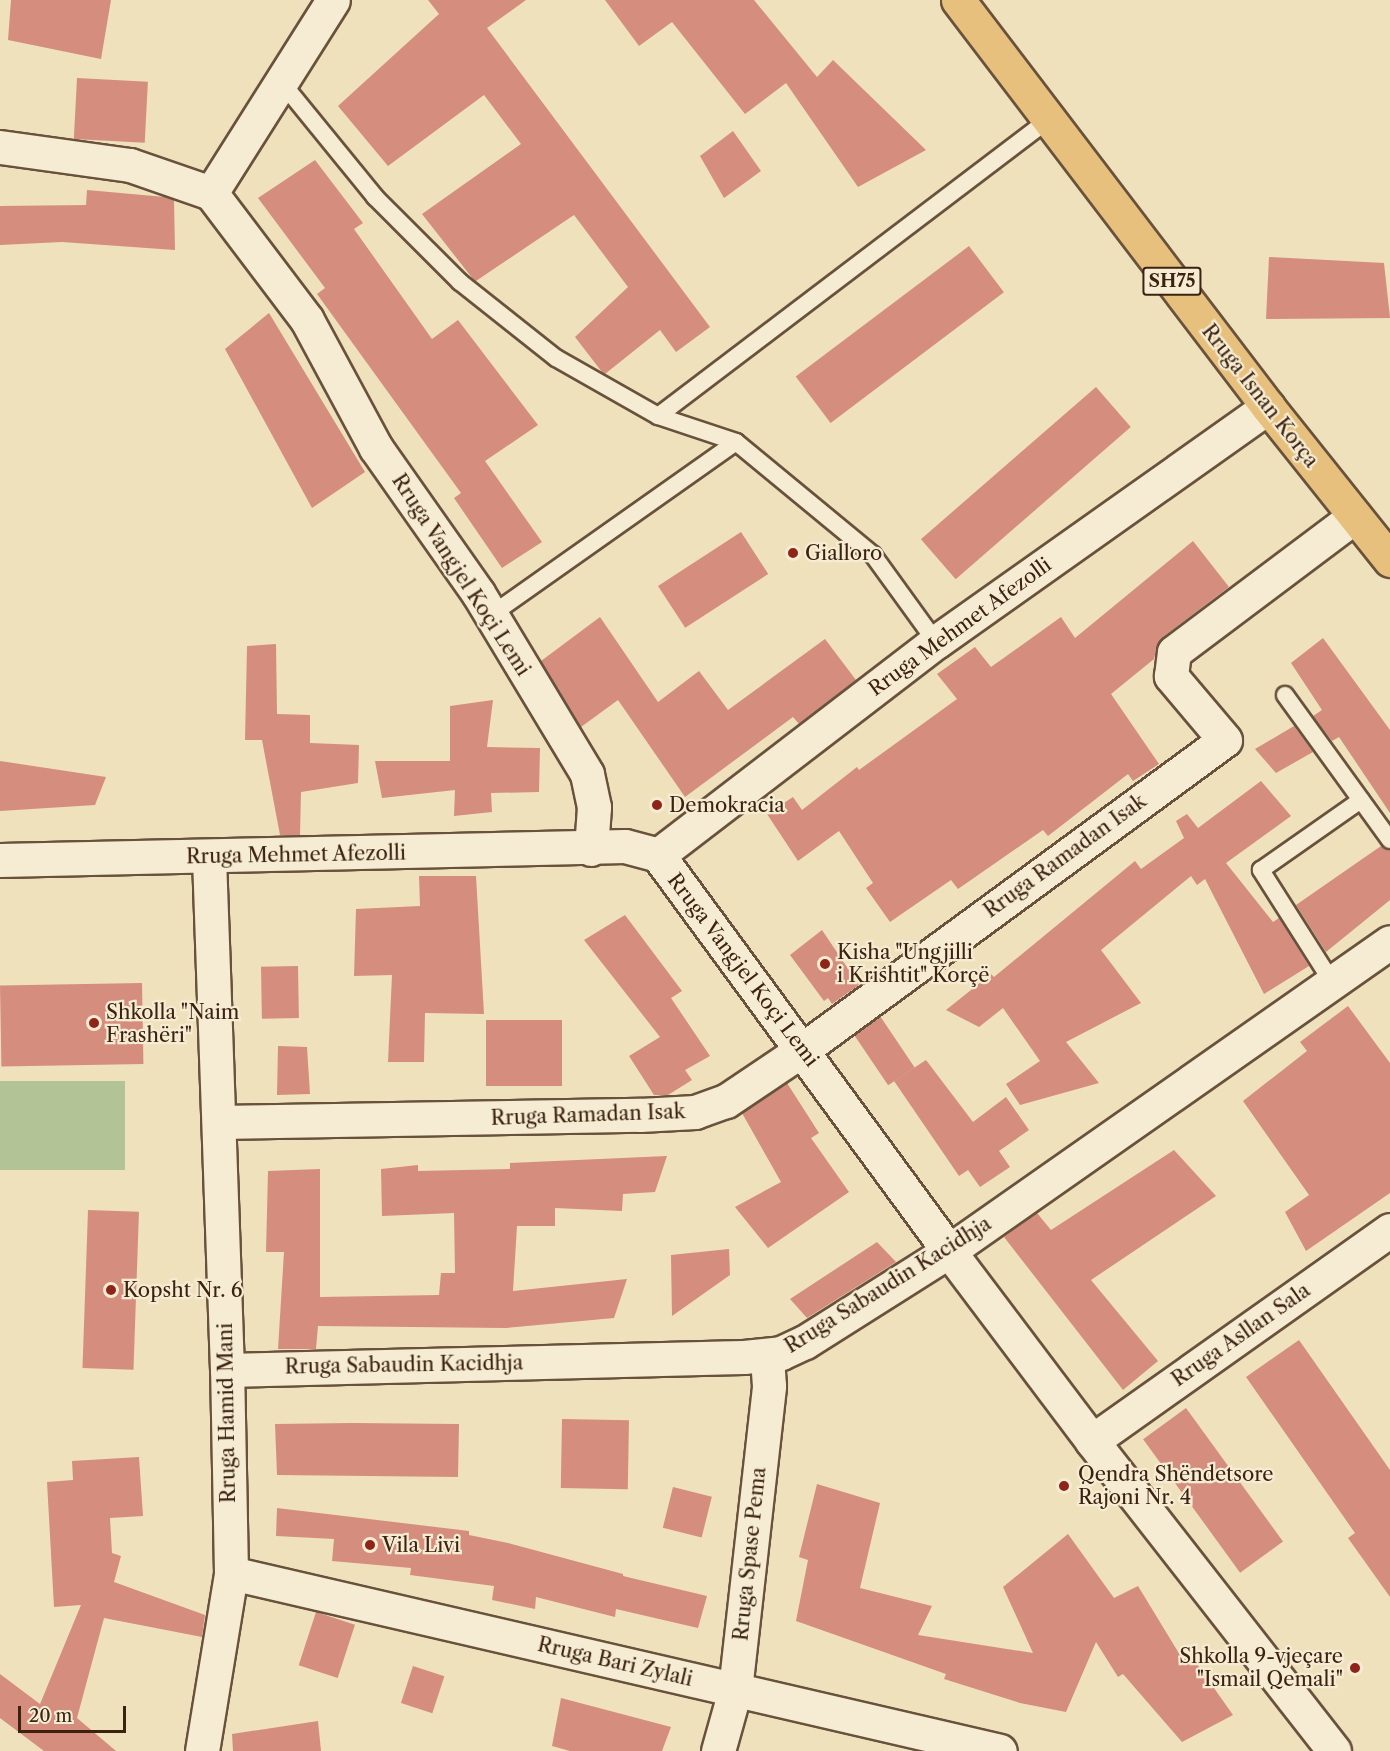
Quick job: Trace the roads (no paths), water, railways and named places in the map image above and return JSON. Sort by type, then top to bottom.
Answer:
[{"type":"main road","name":"Rruga Isnan Korça","points":[[958,0],[1268,407],[1390,560]]},
{"type":"street","points":[[0,147],[130,165],[211,193],[283,84],[333,0]]},
{"type":"street","name":"Rruga Vangjel Koçi Lemi","points":[[211,193],[307,320],[376,448],[491,615],[587,774],[594,807],[591,849],[625,846],[658,855],[949,1251],[1092,1441],[1334,1751]]},
{"type":"street","name":"Rruga Mehmet Afezolli","points":[[658,855],[936,642],[1268,407]]},
{"type":"street","name":"Rruga Ramadan Isak","points":[[219,1122],[640,1115],[696,1112],[726,1101],[802,1050],[1225,740],[1171,676],[1174,652],[1355,516]]},
{"type":"street","name":"Rruga Mehmet Afezolli","points":[[0,860],[591,849]]},
{"type":"street","name":"Rruga Hamid Mani","points":[[202,1751],[231,1573],[227,1370],[209,857]]},
{"type":"street","name":"Rruga Sabaudin Kacidhja","points":[[227,1370],[767,1356],[792,1349],[949,1251],[1390,942]]},
{"type":"street","name":"Rruga Asllan Sala","points":[[1092,1441],[1390,1230]]},
{"type":"street","name":"Rruga Spase Pema","points":[[718,1751],[735,1690],[769,1386],[767,1356]]},
{"type":"street","name":"Rruga Bari Zylali","points":[[231,1573],[1000,1751]]},
{"type":"lane","points":[[283,84],[375,197],[460,282],[556,358],[658,416],[736,442],[873,555],[936,642]]},
{"type":"lane","points":[[658,416],[1049,119]]},
{"type":"lane","points":[[491,615],[736,442]]},
{"type":"lane","points":[[1285,696],[1390,840]]},
{"type":"lane","points":[[1332,982],[1261,870],[1361,800]]},
{"type":"place","name":"Gialloro","points":[[793,553]]},
{"type":"place","name":"Demokracia","points":[[657,805]]},
{"type":"place","name":"Kisha \"Ungjilli i Krishtit\" Korçë","points":[[825,964]]},
{"type":"place","name":"Shkolla \"Naim Frashëri\"","points":[[94,1023]]},
{"type":"place","name":"Kopsht Nr. 6","points":[[111,1290]]},
{"type":"place","name":"Qendra Shëndetsore Rajoni Nr. 4","points":[[1064,1486]]},
{"type":"place","name":"Vila Livi","points":[[370,1545]]},
{"type":"place","name":"Shkolla 9-vjeçare \"Ismail Qemali\"","points":[[1355,1668]]}]
